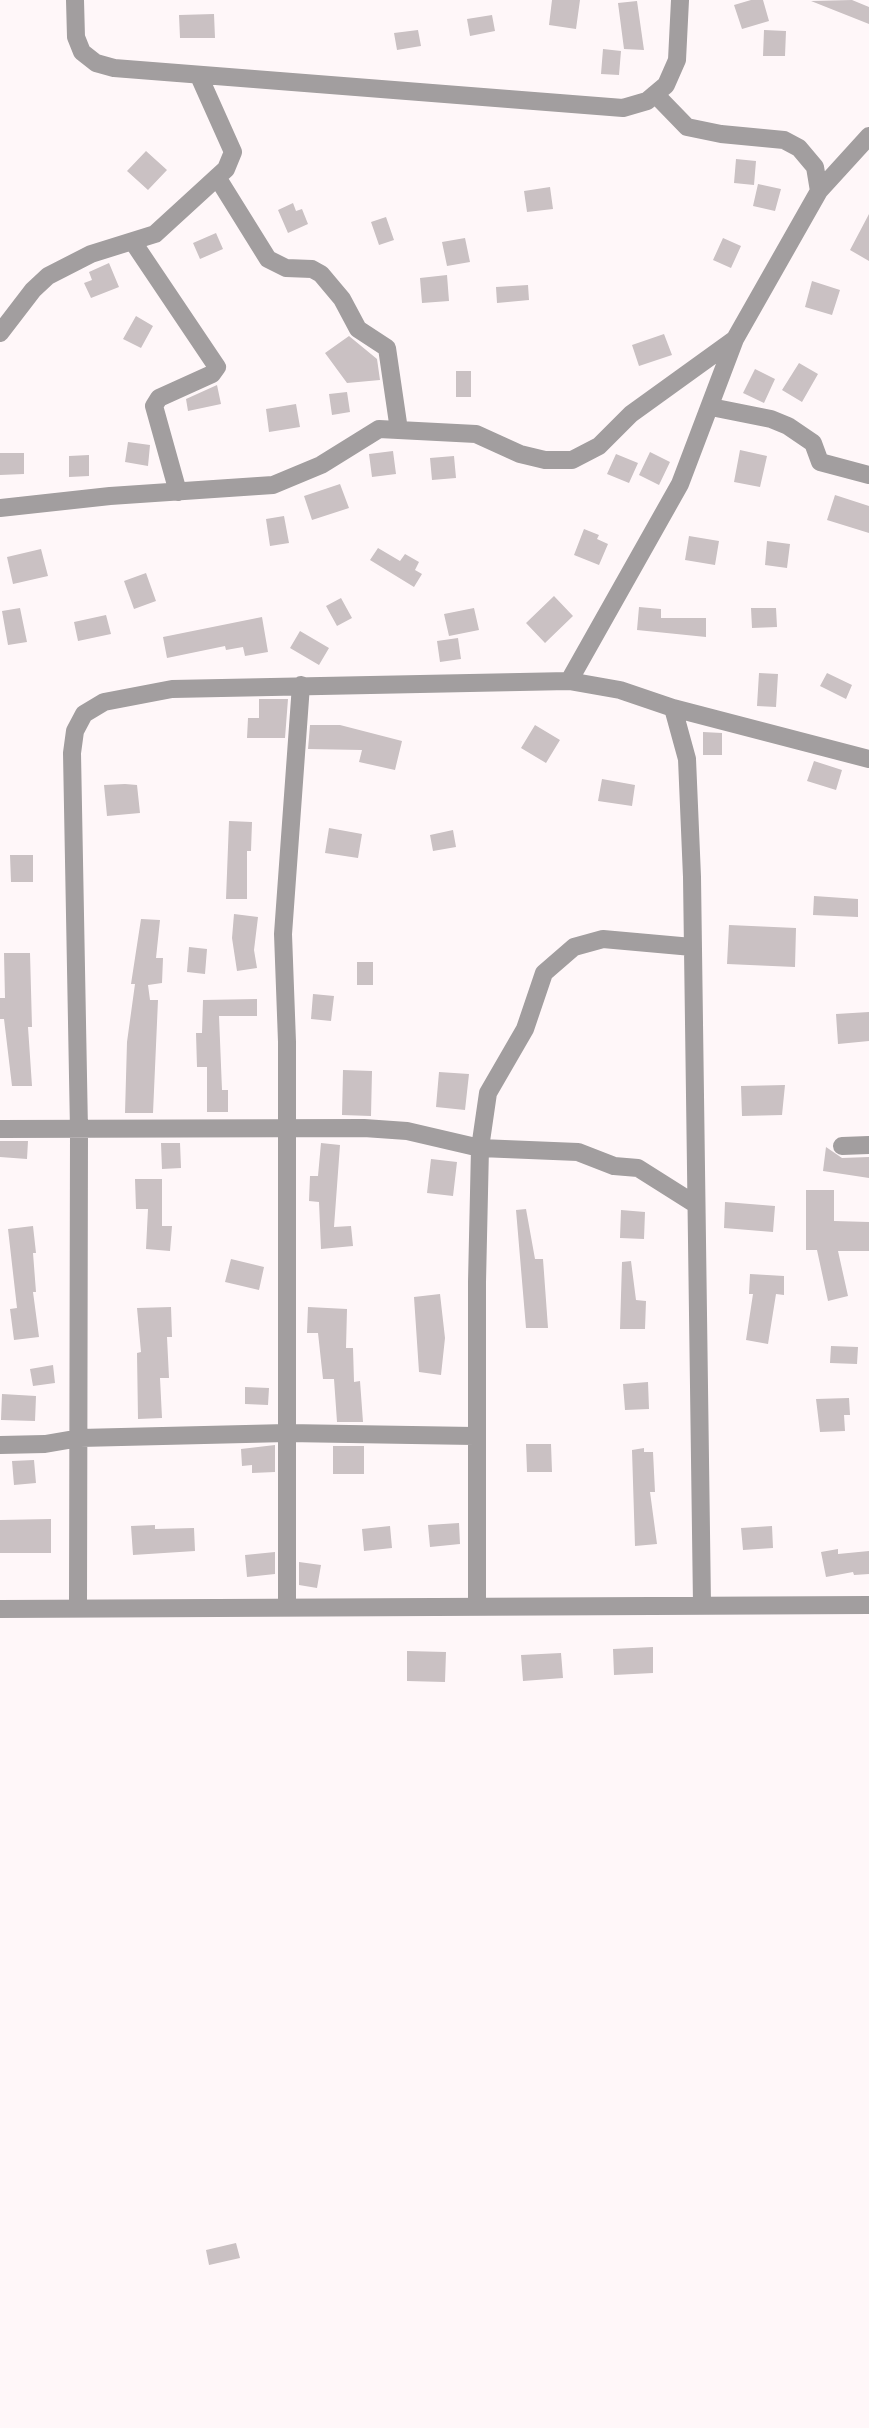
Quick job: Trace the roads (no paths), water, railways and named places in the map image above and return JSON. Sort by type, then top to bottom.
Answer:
[{"type":"street","points":[[75,0],[76,37],[82,52],[96,63],[135,72],[551,100],[623,108],[647,101],[666,85],[677,60],[680,0]]},
{"type":"street","points":[[0,333],[33,290],[57,271],[91,254],[133,242],[167,227],[231,161],[233,152],[199,76]]},
{"type":"street","points":[[655,94],[687,127],[721,134],[784,140],[799,148],[815,167],[819,191]]},
{"type":"street","points":[[569,681],[680,484],[735,339],[819,191],[869,136]]},
{"type":"street","points":[[217,177],[268,259],[286,268],[312,269],[321,274],[342,299],[358,329],[387,348],[399,430]]},
{"type":"street","points":[[133,242],[217,367],[212,374],[159,398],[154,406],[178,492]]},
{"type":"street","points":[[0,508],[273,485],[321,465],[371,432],[399,430],[476,434],[520,454],[545,460],[572,460],[599,446],[631,414],[735,339]]},
{"type":"street","points":[[711,407],[771,419],[788,426],[813,443],[820,462],[869,475]]},
{"type":"street","points":[[78,1607],[79,1130],[73,855],[75,731],[84,714],[104,702],[132,694],[301,685],[569,681],[620,690],[673,708],[869,759]]},
{"type":"street","points":[[287,1607],[287,1129],[283,908],[301,685]]},
{"type":"street","points":[[673,708],[687,759],[702,1605]]},
{"type":"street","points":[[477,1606],[474,1436],[480,1148],[490,1085],[525,1029],[537,987],[551,966],[574,947],[603,939],[692,947]]},
{"type":"street","points":[[0,1129],[407,1131],[480,1148],[578,1152],[605,1164],[638,1168],[695,1204]]},
{"type":"street","points":[[842,1146],[869,1145]]},
{"type":"street","points":[[0,1445],[45,1444],[80,1438],[287,1433],[474,1436]]},
{"type":"street","points":[[0,1609],[869,1605]]}]
